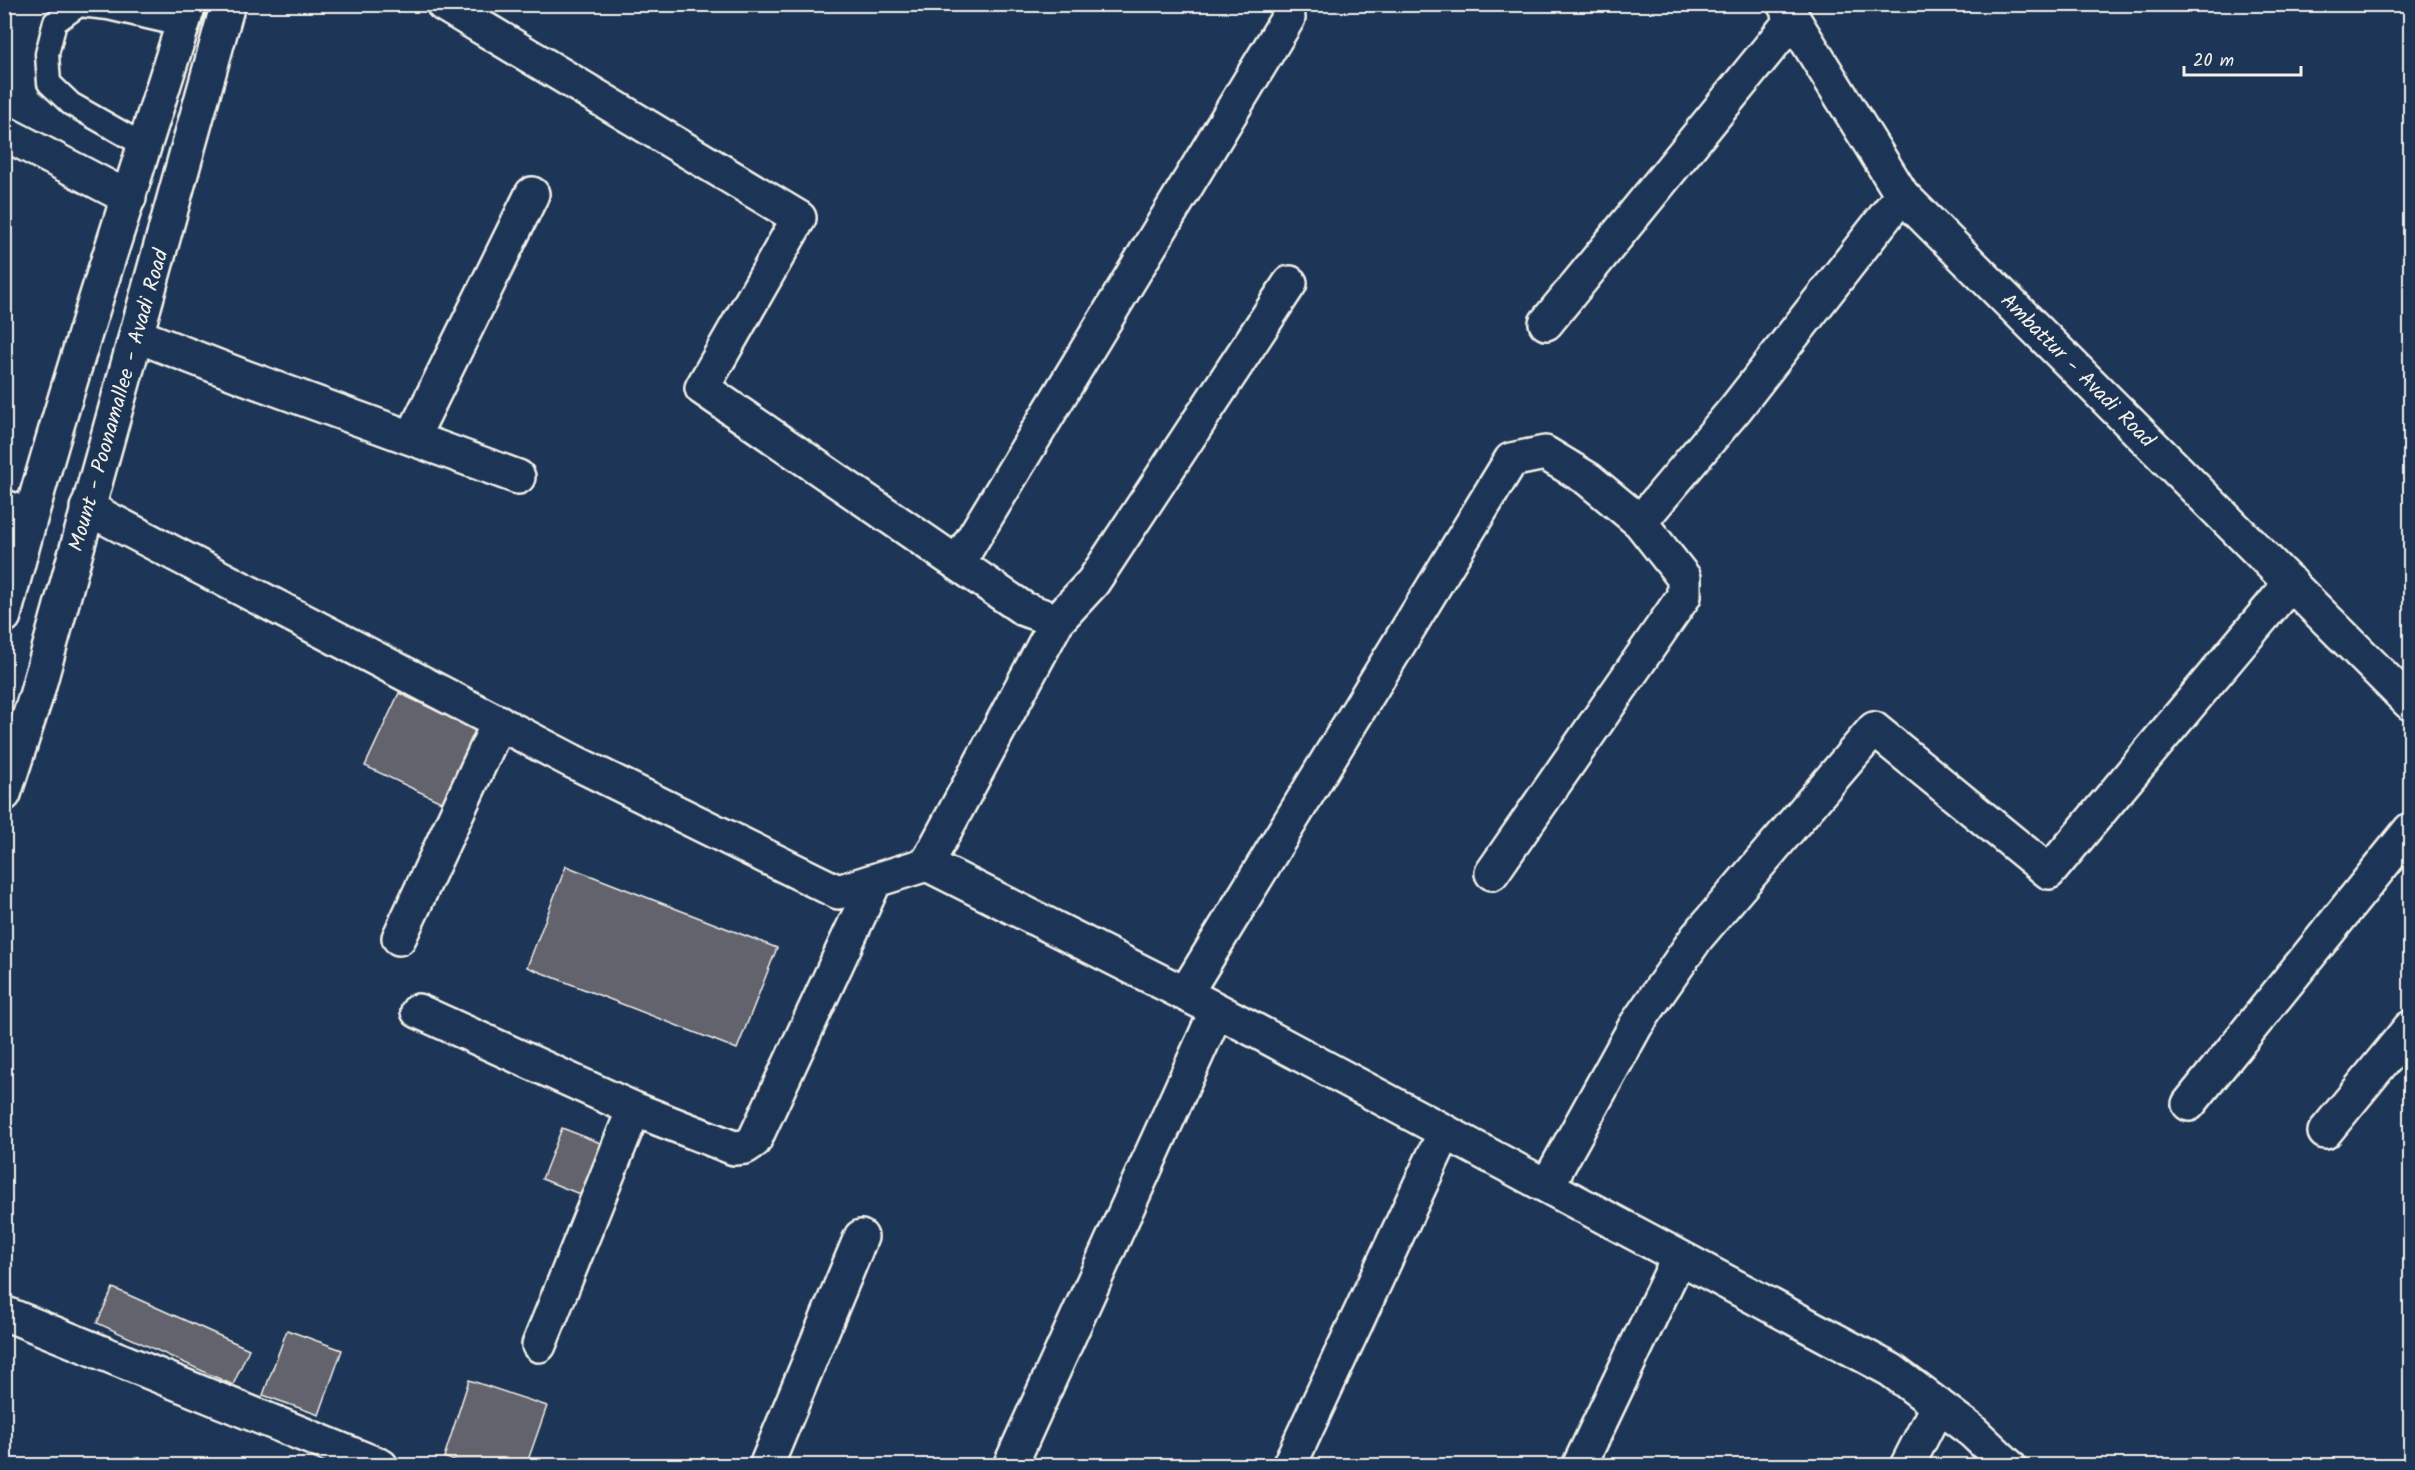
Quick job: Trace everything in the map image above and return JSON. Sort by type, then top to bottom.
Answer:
[{"type":"street","name":"Mount - Poonamallee - Avadi Road","points":[[4,794],[36,696],[228,4]]},
{"type":"street","points":[[443,4],[799,218],[702,388],[1024,609],[1057,621]]},
{"type":"street","points":[[1546,323],[1789,12]]},
{"type":"street","name":"Ambattur - Avadi Road","points":[[1789,12],[1902,195],[2410,703]]},
{"type":"street","points":[[4,616],[17,511],[129,198],[186,15]]},
{"type":"street","points":[[958,563],[1288,18]]},
{"type":"street","points":[[4,133],[129,198]]},
{"type":"street","points":[[412,438],[532,194]]},
{"type":"street","points":[[1640,522],[1736,408],[1902,195]]},
{"type":"street","points":[[87,508],[499,722],[838,892],[927,864],[1057,621],[1093,582],[1290,283]]},
{"type":"street","points":[[136,335],[518,477]]},
{"type":"street","points":[[1185,994],[1511,460],[1545,453],[1588,479],[1640,522],[1684,578],[1684,596],[1492,873]]},
{"type":"street","points":[[1547,1186],[1636,1025],[1697,937],[1874,729],[2049,872],[2291,583]]},
{"type":"street","points":[[399,938],[499,722]]},
{"type":"street","points":[[2189,1104],[2410,830]]},
{"type":"street","points":[[927,864],[1217,1010],[1891,1370],[1972,1431],[2009,1466]]},
{"type":"street","points":[[418,1011],[634,1109],[734,1148],[745,1147],[754,1142],[875,881]]},
{"type":"street","points":[[1010,1466],[1217,1010]]},
{"type":"street","points":[[2325,1132],[2410,1028]]},
{"type":"street","points":[[539,1345],[634,1109]]},
{"type":"street","points":[[1289,1466],[1444,1132]]},
{"type":"street","points":[[766,1466],[861,1236]]},
{"type":"street","points":[[1579,1466],[1678,1257]]},
{"type":"street","points":[[4,1313],[360,1462]]},
{"type":"street","points":[[1907,1466],[1938,1405]]},
{"type":"lane","points":[[145,146],[72,104],[49,83],[47,54],[55,22],[79,5],[186,15]]},
{"type":"building","points":[[399,693],[477,730],[443,803],[365,766]]},
{"type":"building","points":[[566,866],[777,948],[737,1049],[527,967]]},
{"type":"building","points":[[562,1128],[608,1146],[587,1197],[542,1179]]},
{"type":"building","points":[[113,1288],[249,1349],[233,1385],[97,1323]]},
{"type":"building","points":[[287,1330],[342,1350],[319,1415],[263,1395]]},
{"type":"building","points":[[469,1380],[547,1406],[526,1466],[469,1466],[444,1457]]}]
